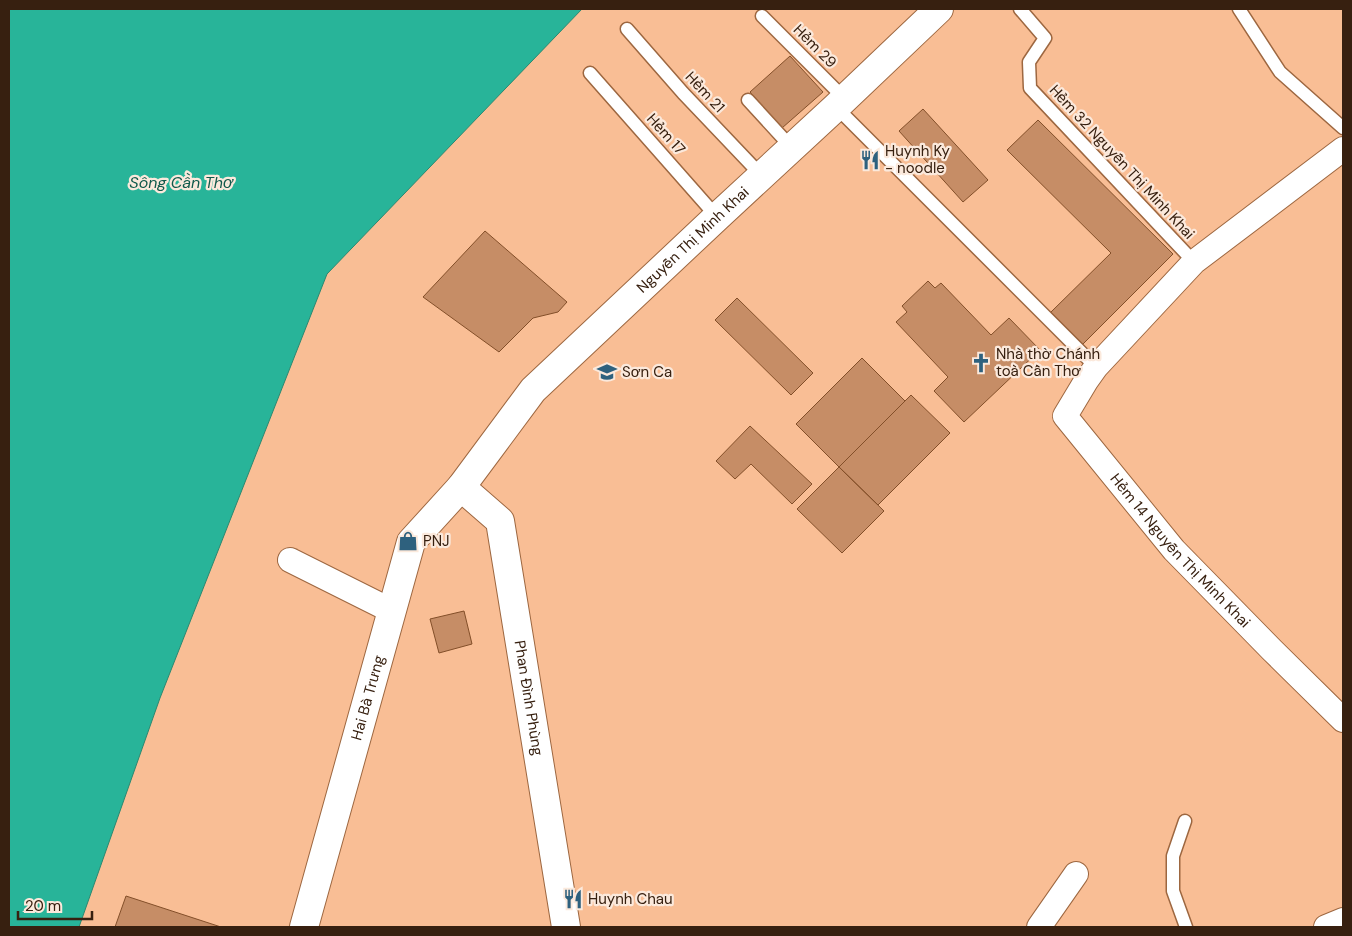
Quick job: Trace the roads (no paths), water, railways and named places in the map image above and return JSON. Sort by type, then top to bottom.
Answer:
[{"type":"street","name":"Nguyễn Thị Minh Khai","points":[[461,487],[533,390],[940,9]]},
{"type":"street","name":"Hẻm 14 Nguyễn Thị Minh Khai","points":[[1343,149],[1194,262],[1096,368],[1086,381],[1066,416],[1174,550],[1343,720]]},
{"type":"street","name":"Hai Bà Trưng","points":[[304,927],[412,542],[461,487]]},
{"type":"street","name":"Phan Đình Phùng","points":[[461,487],[500,521],[566,927]]},
{"type":"street","points":[[290,560],[392,611]]},
{"type":"street","points":[[1039,927],[1076,874]]},
{"type":"street","points":[[1326,927],[1343,920]]},
{"type":"lane","name":"Hẻm 32 Nguyễn Thị Minh Khai","points":[[1020,9],[1046,38],[1029,62],[1030,88],[1194,262]]},
{"type":"lane","points":[[1240,9],[1280,72],[1343,128]]},
{"type":"lane","name":"Hẻm 29","points":[[762,16],[840,103]]},
{"type":"lane","name":"Hẻm 21","points":[[627,29],[683,93],[762,176]]},
{"type":"lane","name":"Hẻm 17","points":[[590,74],[717,217]]},
{"type":"lane","points":[[748,100],[792,148]]},
{"type":"lane","points":[[840,103],[1096,368]]},
{"type":"lane","points":[[1185,821],[1173,856],[1173,891],[1186,927]]},
{"type":"water","name":"Sông Cần Thơ","points":[[9,9],[582,9],[327,274],[160,698],[79,927],[9,927]]},
{"type":"place","name":"Huynh Ky - noodle","points":[[870,160]]},
{"type":"place","name":"Nhà thờ Chánh toà Cần Thơ","points":[[981,363]]},
{"type":"place","name":"Sơn Ca","points":[[607,372]]},
{"type":"place","name":"PNJ","points":[[408,541]]},
{"type":"place","name":"Huynh Chau","points":[[573,899]]}]
